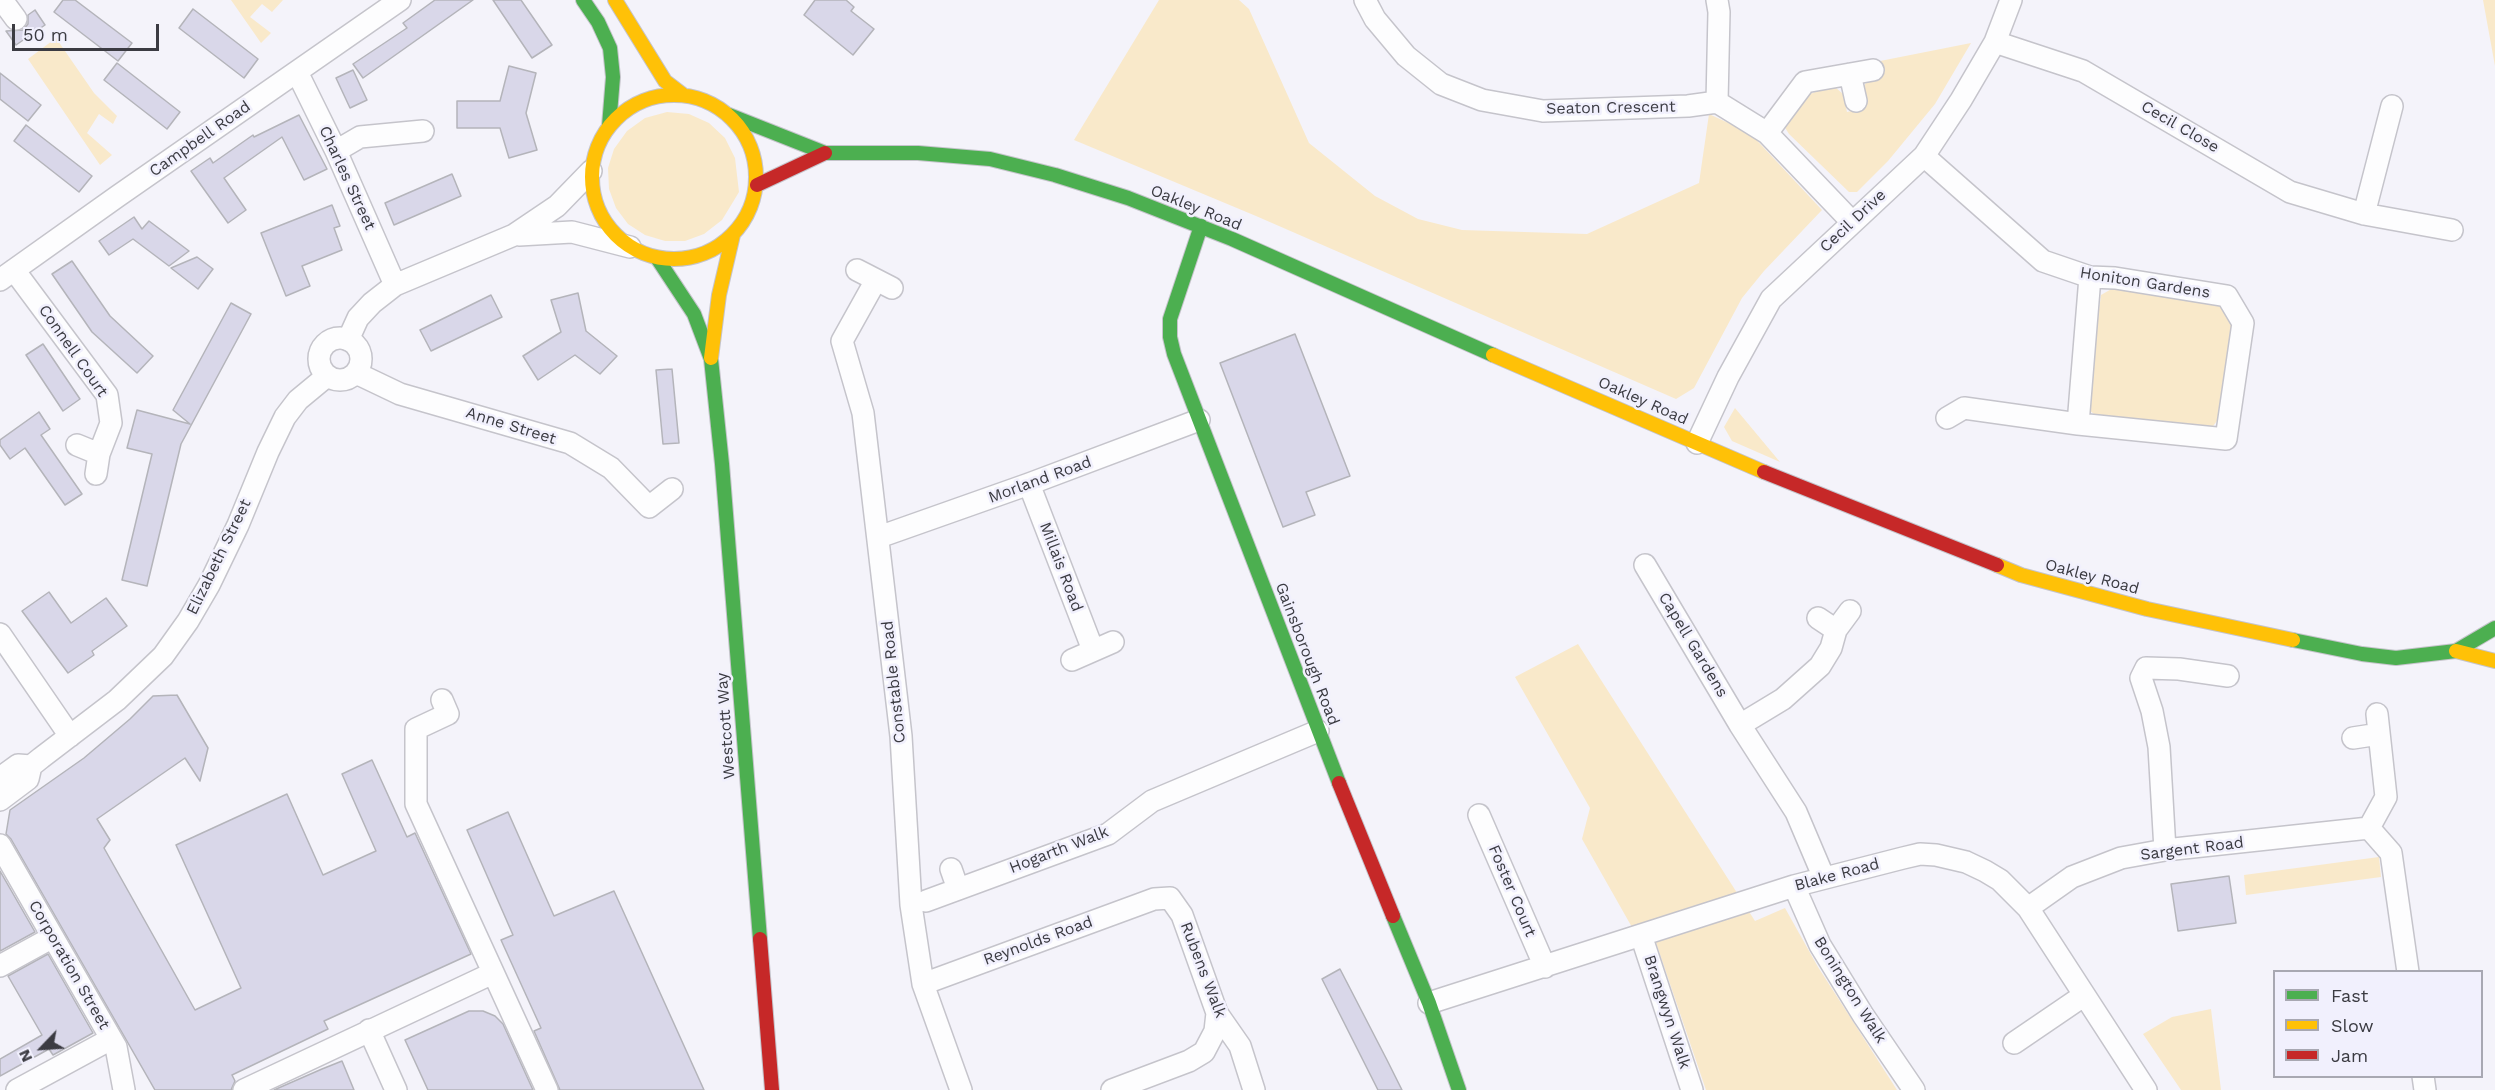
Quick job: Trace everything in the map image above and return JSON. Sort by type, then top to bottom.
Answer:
[{"type":"main road","points":[[583,0],[598,22],[610,48],[613,76],[609,126]]},
{"type":"main road","points":[[615,0],[665,81],[682,94]]},
{"type":"main road","points":[[729,115],[747,138],[756,166],[757,185],[749,211],[733,236],[716,247],[675,260],[657,258],[630,247],[610,229],[596,204],[591,171],[598,143],[609,126],[630,106],[657,96],[682,94],[710,102],[729,115],[825,153]]},
{"type":"main road","points":[[757,185],[825,153]]},
{"type":"main road","name":"Oakley Road","points":[[825,153],[918,153],[990,159],[1068,179],[1128,198],[1201,226],[1696,443],[2021,575],[2230,628],[2362,654],[2396,658],[2456,651],[2495,661]]},
{"type":"main road","name":"Gainsborough Road","points":[[1201,226],[1170,319],[1170,337],[1174,354],[1318,731],[1429,1002],[1459,1090]]},
{"type":"main road","name":"Westcott Way","points":[[733,236],[719,295],[711,359],[722,464],[772,1090]]},
{"type":"main road","name":"Westcott Way","points":[[657,258],[694,314],[711,359]]},
{"type":"main road","name":"Oakley Road","points":[[2456,651],[2495,628]]},
{"type":"street","points":[[2,0],[16,19]]},
{"type":"street","name":"Campbell Road","points":[[7,275],[400,0]]},
{"type":"street","name":"Seaton Crescent","points":[[1365,0],[1375,19],[1406,56],[1441,84],[1482,100],[1543,111],[1688,106],[1716,102]]},
{"type":"street","points":[[1717,0],[1719,12],[1716,102],[1767,133],[1852,222]]},
{"type":"street","name":"Cecil Drive","points":[[1696,443],[1728,377],[1771,299],[1924,156],[1961,100],[1995,42],[2011,0]]},
{"type":"street","name":"Cecil Close","points":[[1995,42],[2083,71],[2290,192],[2364,214],[2452,230]]},
{"type":"street","points":[[1767,133],[1805,82],[1872,70]]},
{"type":"street","name":"Charles Street","points":[[297,72],[336,151],[395,285]]},
{"type":"street","points":[[1850,74],[1856,101]]},
{"type":"street","points":[[2364,214],[2392,106]]},
{"type":"street","points":[[336,151],[360,137],[423,131]]},
{"type":"street","name":"Honiton Gardens","points":[[1924,156],[2043,261],[2090,278],[2115,278],[2227,296],[2243,323],[2226,440],[2078,424],[1964,408],[1947,418]]},
{"type":"street","points":[[348,340],[358,318],[372,303],[395,285],[514,235],[557,206],[591,171]]},
{"type":"street","points":[[514,235],[572,232],[630,247]]},
{"type":"street","name":"Constable Road","points":[[857,270],[884,284],[842,341],[863,413],[879,537],[901,736],[911,905],[923,984],[961,1090]]},
{"type":"street","name":"Connell Court","points":[[7,275],[107,395],[111,423],[97,464],[77,445]]},
{"type":"street","points":[[2078,424],[2090,278]]},
{"type":"street","points":[[332,340],[348,340],[359,351],[360,366],[356,373],[342,380],[327,376],[319,361],[320,353],[332,340]]},
{"type":"street","name":"Anne Street","points":[[356,373],[400,394],[570,443],[611,468],[649,507],[672,489]]},
{"type":"street","name":"Elizabeth Street","points":[[0,778],[18,765],[31,766],[117,700],[155,663],[188,621],[238,525],[285,417],[298,400],[327,376]]},
{"type":"street","name":"Morland Road","points":[[879,537],[1199,420]]},
{"type":"street","name":"Millais Road","points":[[1029,484],[1093,650]]},
{"type":"street","name":"Capell Gardens","points":[[1645,565],[1740,725],[1796,812],[1824,878]]},
{"type":"street","points":[[1740,725],[1783,699],[1820,666],[1831,648],[1836,630],[1850,611]]},
{"type":"street","points":[[1818,618],[1836,630]]},
{"type":"street","points":[[0,634],[70,736]]},
{"type":"street","points":[[1072,660],[1113,642]]},
{"type":"street","points":[[2165,850],[2159,747],[2152,711],[2141,678],[2146,668],[2179,669],[2228,676]]},
{"type":"street","points":[[437,708],[416,729],[416,804],[547,1090]]},
{"type":"street","points":[[2353,738],[2378,724],[2386,797],[2369,828],[2391,854],[2408,970]]},
{"type":"street","name":"Hogarth Walk","points":[[926,901],[955,879],[1108,834],[1152,801],[1318,731]]},
{"type":"street","points":[[0,800],[28,779],[31,766]]},
{"type":"street","name":"Foster Court","points":[[1479,815],[1545,967]]},
{"type":"street","name":"Sargent Road","points":[[2028,908],[2072,877],[2121,858],[2165,850],[2369,828]]},
{"type":"street","name":"Corporation Street","points":[[0,845],[116,1047],[124,1090]]},
{"type":"street","name":"Blake Road","points":[[1429,1002],[1794,886],[1920,854],[1936,855],[1966,862],[1985,871],[2000,880],[2028,908],[2146,1090]]},
{"type":"street","name":"Bonington Walk","points":[[1794,886],[1820,945],[1863,1015],[1914,1090]]},
{"type":"street","name":"Rubens Walk","points":[[1154,899],[1170,898],[1182,915],[1217,1013],[1240,1046],[1254,1090]]},
{"type":"street","name":"Reynolds Road","points":[[923,984],[1154,899]]},
{"type":"street","name":"Brangwyn Walk","points":[[1641,935],[1692,1090]]},
{"type":"street","points":[[0,966],[52,937]]},
{"type":"street","points":[[244,1090],[493,972]]},
{"type":"street","points":[[2013,1043],[2084,996]]},
{"type":"street","points":[[1112,1090],[1189,1061],[1204,1052],[1215,1031],[1217,1013]]},
{"type":"street","points":[[369,1030],[396,1090]]},
{"type":"street","points":[[17,1090],[111,1039]]},
{"type":"shaded area","points":[[231,0],[283,0],[272,12],[262,4],[250,17],[271,33],[261,43]]},
{"type":"shaded area","points":[[1159,0],[1239,0],[1249,9],[1309,143],[1375,196],[1418,219],[1462,230],[1587,234],[1699,183],[1709,114],[1750,133],[1822,210],[1764,271],[1742,298],[1694,388],[1676,399],[1256,216],[1074,140]]},
{"type":"shaded area","points":[[2483,0],[2495,0],[2495,66]]},
{"type":"shaded area","points":[[56,38],[94,93],[117,116],[113,124],[99,114],[87,133],[112,155],[100,165],[28,59]]},
{"type":"shaded area","points":[[1971,43],[1935,104],[1888,161],[1857,192],[1849,192],[1789,134],[1784,126],[1803,97],[1827,87],[1835,87],[1843,94],[1847,112],[1865,108],[1861,89],[1871,77],[1875,62]]},
{"type":"shaded area","points":[[667,112],[689,114],[709,123],[725,138],[735,158],[739,192],[733,202],[722,220],[704,234],[685,241],[665,241],[645,235],[628,224],[616,208],[609,189],[608,168],[614,149],[627,131],[645,118]]},
{"type":"shaded area","points":[[2115,287],[2219,304],[2227,314],[2232,326],[2222,414],[2211,429],[2097,416],[2090,411],[2088,392],[2101,295]]},
{"type":"shaded area","points":[[1735,408],[1780,462],[1732,441],[1724,427]]},
{"type":"shaded area","points":[[1578,644],[1755,921],[1785,908],[1818,967],[1897,1090],[1706,1090],[1650,925],[1633,929],[1582,839],[1590,808],[1515,677]]},
{"type":"shaded area","points":[[2379,857],[2381,877],[2246,895],[2244,875]]},
{"type":"shaded area","points":[[2211,1009],[2221,1090],[2181,1090],[2143,1034],[2172,1017]]},
{"type":"building","points":[[63,0],[75,0],[132,43],[118,61],[54,12]]},
{"type":"building","points":[[435,0],[473,0],[363,78],[353,64],[407,28],[403,23]]},
{"type":"building","points":[[493,0],[521,0],[552,45],[532,58]]},
{"type":"building","points":[[815,0],[846,0],[854,7],[851,11],[874,29],[853,55],[804,15]]},
{"type":"building","points":[[193,9],[258,59],[244,78],[179,28]]},
{"type":"building","points":[[35,10],[45,25],[16,45],[6,31],[23,30],[28,24],[28,15]]},
{"type":"building","points":[[117,63],[180,112],[167,129],[104,80]]},
{"type":"building","points":[[509,66],[536,73],[526,113],[537,150],[509,158],[500,128],[457,128],[457,101],[500,101]]},
{"type":"building","points":[[353,70],[367,100],[350,108],[336,78]]},
{"type":"building","points":[[0,73],[41,105],[28,121],[0,99]]},
{"type":"building","points":[[299,115],[327,169],[304,180],[282,137],[224,178],[246,210],[228,223],[191,171],[210,158],[213,163],[253,135],[254,137]]},
{"type":"building","points":[[26,125],[92,176],[79,192],[14,141]]},
{"type":"building","points":[[452,174],[461,196],[394,225],[385,203]]},
{"type":"building","points":[[332,205],[340,226],[334,228],[342,250],[302,266],[310,286],[286,296],[261,233]]},
{"type":"building","points":[[134,217],[142,229],[149,221],[189,251],[169,266],[133,239],[109,255],[99,241]]},
{"type":"building","points":[[197,257],[213,269],[198,289],[171,268]]},
{"type":"building","points":[[72,261],[110,316],[153,356],[137,373],[92,332],[52,274]]},
{"type":"building","points":[[578,293],[586,331],[617,356],[600,374],[575,355],[538,380],[523,356],[561,332],[551,300]]},
{"type":"building","points":[[491,295],[502,317],[431,351],[420,330]]},
{"type":"building","points":[[231,303],[251,314],[181,444],[147,586],[122,580],[152,454],[127,448],[137,410],[190,424],[173,410]]},
{"type":"building","points":[[1295,334],[1350,476],[1306,492],[1315,515],[1283,527],[1220,363]]},
{"type":"building","points":[[43,344],[80,399],[63,411],[26,355]]},
{"type":"building","points":[[672,369],[679,443],[663,444],[656,370]]},
{"type":"building","points":[[39,412],[50,429],[41,435],[82,494],[65,505],[25,448],[10,459],[0,445],[0,440]]},
{"type":"building","points":[[49,592],[71,623],[106,598],[127,626],[92,651],[94,655],[68,673],[22,611]]},
{"type":"building","points":[[177,695],[208,748],[200,781],[185,758],[97,819],[110,840],[104,848],[195,1010],[241,988],[176,845],[287,794],[323,875],[376,851],[342,774],[372,760],[407,837],[415,833],[471,954],[324,1021],[328,1029],[232,1075],[235,1081],[231,1090],[155,1090],[11,839],[6,834],[10,810],[84,758],[153,696]]},
{"type":"building","points":[[508,812],[554,916],[614,891],[704,1090],[560,1090],[534,1031],[541,1028],[501,940],[513,935],[467,830]]},
{"type":"building","points":[[0,871],[35,932],[0,951]]},
{"type":"building","points":[[2229,876],[2236,923],[2178,931],[2171,884]]},
{"type":"building","points":[[48,954],[93,1033],[53,1055],[49,1049],[0,1076],[0,1059],[42,1035],[8,976]]},
{"type":"building","points":[[1340,969],[1402,1090],[1378,1090],[1322,979]]},
{"type":"building","points":[[469,1011],[483,1011],[495,1016],[503,1024],[533,1090],[428,1090],[405,1040]]},
{"type":"building","points":[[342,1061],[354,1090],[274,1090],[322,1069]]},
{"type":"traffic: fast","points":[[583,0],[598,22],[610,48],[613,77],[609,126]]},
{"type":"traffic: fast","points":[[729,115],[825,153],[918,153],[990,159],[1055,175],[1128,198],[1232,239],[1493,355]]},
{"type":"traffic: fast","points":[[1201,226],[1170,319],[1170,337],[1174,354],[1339,783]]},
{"type":"traffic: fast","points":[[657,258],[694,314],[711,359],[722,464],[760,939]]},
{"type":"traffic: fast","points":[[2293,640],[2362,654],[2396,658],[2456,651],[2495,628]]},
{"type":"traffic: fast","points":[[1393,916],[1429,1003],[1459,1090]]},
{"type":"traffic: slow","points":[[615,0],[665,81],[682,94]]},
{"type":"traffic: slow","points":[[674,95],[705,101],[732,119],[750,146],[756,177],[750,208],[732,235],[705,253],[674,259],[643,253],[616,235],[598,208],[592,177],[598,146],[616,119],[643,101],[674,95]]},
{"type":"traffic: slow","points":[[711,358],[719,295],[733,235]]},
{"type":"traffic: slow","points":[[1493,355],[1764,472]]},
{"type":"traffic: slow","points":[[1997,565],[2021,575],[2147,609],[2293,640]]},
{"type":"traffic: slow","points":[[2456,651],[2495,661]]},
{"type":"traffic: jam","points":[[757,185],[825,153]]},
{"type":"traffic: jam","points":[[1764,472],[1997,565]]},
{"type":"traffic: jam","points":[[1339,783],[1393,916]]},
{"type":"traffic: jam","points":[[760,939],[772,1090]]}]
